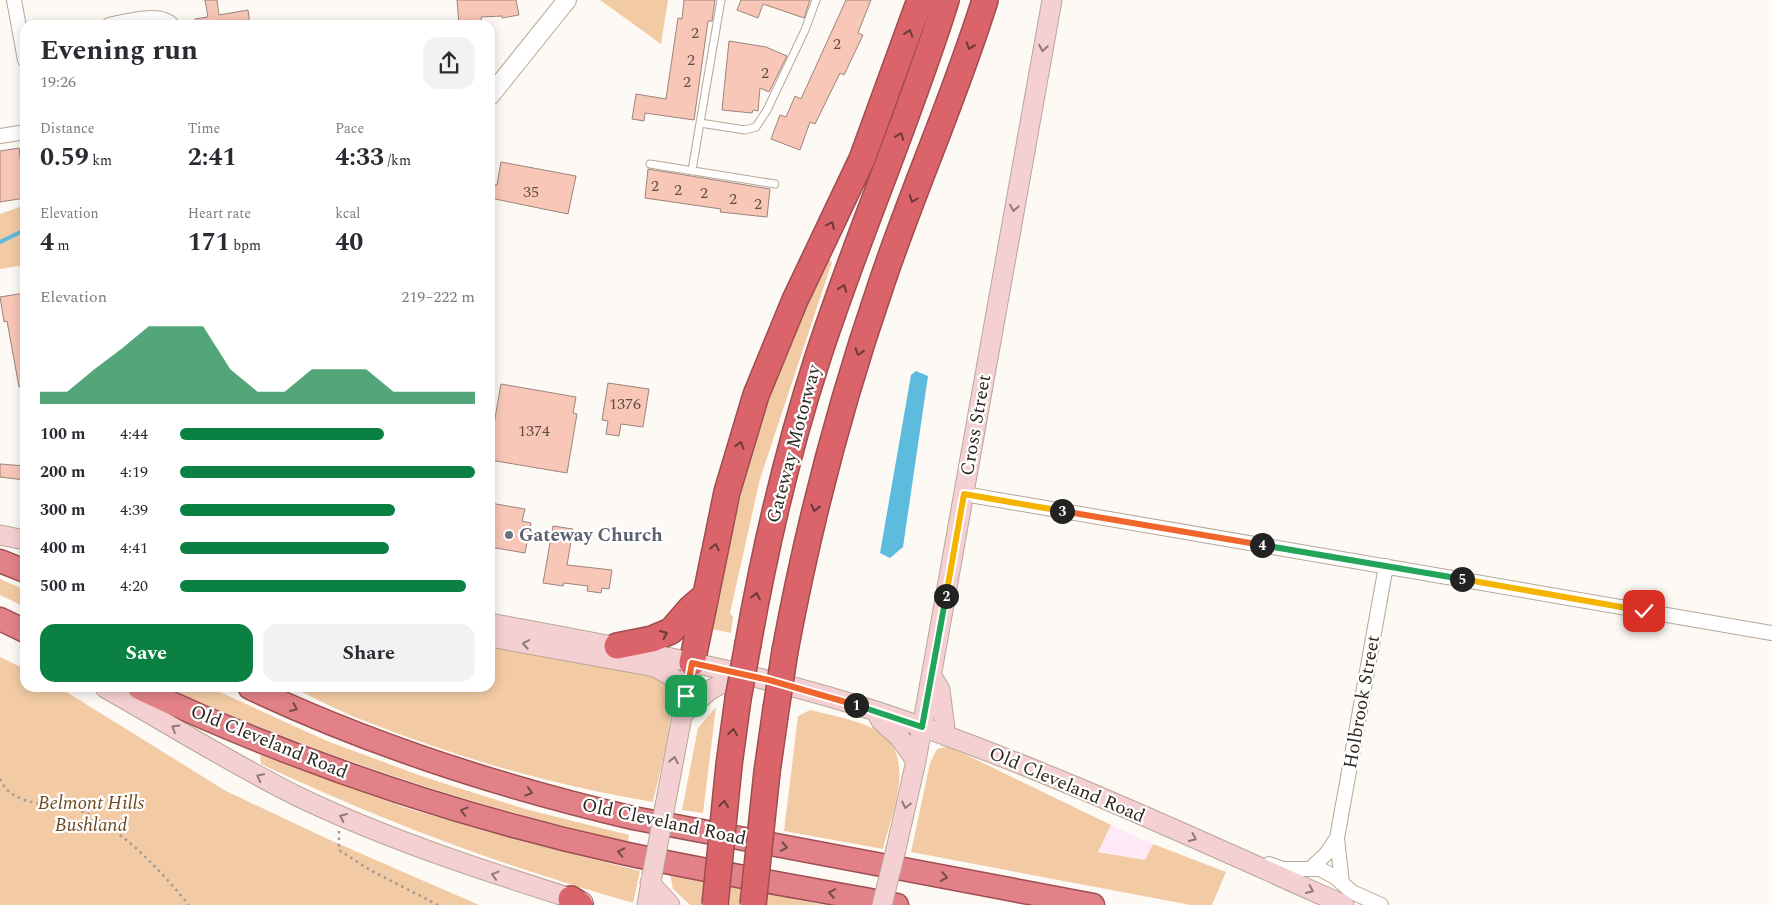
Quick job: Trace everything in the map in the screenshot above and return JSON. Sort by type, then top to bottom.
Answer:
[{"type":"highway","points":[[692,663],[727,492],[756,396],[791,310],[862,158],[920,0]]},
{"type":"highway","name":"Gateway Motorway","points":[[715,905],[729,765],[738,699],[771,529],[817,360],[916,90],[946,0]]},
{"type":"highway","name":"Gateway Motorway","points":[[754,905],[767,772],[785,651],[823,477],[867,326],[958,80],[985,0]]},
{"type":"highway","points":[[0,561],[20,569]]},
{"type":"highway","points":[[617,646],[652,639],[671,630],[690,608],[706,595]]},
{"type":"highway","points":[[0,620],[20,629]]},
{"type":"highway","name":"Old Cleveland Road","points":[[148,692],[312,761],[483,817],[625,854],[897,905]]},
{"type":"highway","name":"Old Cleveland Road","points":[[259,692],[342,728],[429,761],[581,806],[633,818],[1093,905]]},
{"type":"main road","name":"Cross Street","points":[[882,905],[916,761],[1052,0]]},
{"type":"main road","points":[[0,535],[20,539]]},
{"type":"main road","name":"Old Cleveland Road","points":[[495,625],[617,646],[787,685],[922,727],[1083,790],[1344,905]]},
{"type":"main road","points":[[495,638],[655,666],[672,676],[685,705]]},
{"type":"main road","points":[[647,905],[692,663]]},
{"type":"main road","points":[[685,705],[739,674]]},
{"type":"main road","points":[[932,675],[940,690],[946,736]]},
{"type":"main road","name":"Old Cleveland Road","points":[[112,692],[255,774],[343,817],[444,858],[581,903]]},
{"type":"main road","points":[[876,712],[881,722],[894,731],[916,761]]},
{"type":"main road","points":[[651,880],[670,905]]},
{"type":"street","points":[[14,0],[20,27]]},
{"type":"street","points":[[495,90],[567,0]]},
{"type":"street","points":[[137,20],[154,17],[164,20]]},
{"type":"street","points":[[0,136],[20,133]]},
{"type":"street","points":[[964,494],[1772,633]]},
{"type":"street","name":"Holbrook Street","points":[[1342,883],[1337,838],[1386,566]]},
{"type":"street","name":"Holbrook Street","points":[[1311,868],[1326,854],[1337,838]]},
{"type":"street","name":"Old Cleveland Road","points":[[1234,856],[1283,869],[1311,868],[1327,872],[1352,892],[1381,905]]},
{"type":"lane","points":[[692,170],[721,0]]},
{"type":"lane","points":[[700,123],[745,130],[756,127],[767,110],[805,30],[816,0]]},
{"type":"lane","points":[[650,164],[775,184]]},
{"type":"path","points":[[0,779],[4,788],[30,802],[86,812],[125,838],[160,871],[189,905]]},
{"type":"path","points":[[343,817],[338,834],[339,850],[370,870],[438,905]]},
{"type":"shaded area","points":[[1111,825],[1153,844],[1145,860],[1098,851]]},
{"type":"green space","points":[[600,0],[668,0],[661,44]]},
{"type":"green space","points":[[20,207],[20,266],[0,269],[0,214]]},
{"type":"green space","points":[[829,260],[832,262],[760,479],[730,613],[733,617],[731,633],[712,629],[739,503],[765,410],[784,359]]},
{"type":"green space","points":[[0,579],[20,588],[20,605],[0,595]]},
{"type":"green space","points":[[495,648],[644,674],[657,678],[667,687],[671,709],[663,760],[653,802],[580,788],[471,759],[338,710],[301,692],[495,692]]},
{"type":"green space","name":"Belmont Hills Bushland","points":[[0,657],[20,667],[20,692],[66,692],[226,791],[330,840],[479,905],[0,905]]},
{"type":"green space","points":[[177,692],[220,692],[327,741],[424,777],[525,809],[629,835],[628,842],[569,828],[452,795],[337,756]]},
{"type":"green space","points":[[716,707],[703,813],[682,810],[698,728]]},
{"type":"green space","points":[[810,710],[872,728],[887,738],[895,751],[899,766],[899,782],[883,849],[784,831],[798,716]]},
{"type":"green space","points":[[948,746],[1111,825],[1098,852],[1145,860],[1153,844],[1226,872],[1212,905],[1191,905],[911,852],[930,763],[937,749]]},
{"type":"green space","points":[[260,755],[406,808],[524,842],[640,871],[633,903],[538,874],[398,824],[261,764]]},
{"type":"green space","points":[[670,874],[824,905],[690,905],[673,889]]},
{"type":"water","points":[[916,371],[928,376],[903,547],[890,558],[880,553],[911,375]]},
{"type":"building","points":[[205,0],[217,0],[219,15],[248,10],[249,20],[195,20],[208,17]]},
{"type":"building","points":[[457,0],[516,0],[519,15],[502,18],[502,16],[481,17],[481,20],[459,20]]},
{"type":"building","points":[[684,0],[715,0],[712,21],[708,21],[694,120],[645,113],[644,121],[632,119],[636,94],[666,99],[678,18],[682,19]]},
{"type":"building","points":[[741,0],[810,0],[804,18],[763,4],[758,18],[737,10]]},
{"type":"building","points":[[846,0],[871,0],[858,33],[863,35],[844,75],[840,73],[815,124],[810,122],[800,150],[771,139],[780,115],[786,117],[795,96],[801,99]]},
{"type":"building","points":[[729,41],[766,47],[787,56],[769,92],[760,88],[758,111],[753,110],[752,113],[722,110]]},
{"type":"building","points":[[19,148],[20,199],[0,202],[0,151]]},
{"type":"building","points":[[501,162],[576,176],[568,214],[495,199],[495,185],[497,185]]},
{"type":"building","points":[[648,169],[770,189],[767,217],[720,212],[721,209],[645,198]]},
{"type":"building","points":[[20,294],[20,387],[7,321],[4,322],[0,297]]},
{"type":"building","points":[[608,383],[649,389],[643,427],[621,424],[619,436],[606,434],[608,421],[602,420]]},
{"type":"building","points":[[501,384],[576,397],[573,413],[577,414],[567,473],[495,461],[495,418]]},
{"type":"building","points":[[0,464],[20,466],[20,479],[0,477]]},
{"type":"building","name":"Gateway Church","points":[[495,504],[525,509],[522,521],[531,523],[525,553],[495,548]]},
{"type":"building","points":[[553,526],[573,529],[567,565],[612,570],[609,589],[602,588],[601,593],[587,591],[588,586],[564,583],[563,586],[543,583]]},
{"type":"waterway","points":[[0,242],[20,232]]},
{"type":"place","name":"Gateway Church","points":[[509,535]]},
{"type":"route","points":[[686,696],[692,663],[787,685],[922,727],[964,494],[1644,611]]}]
